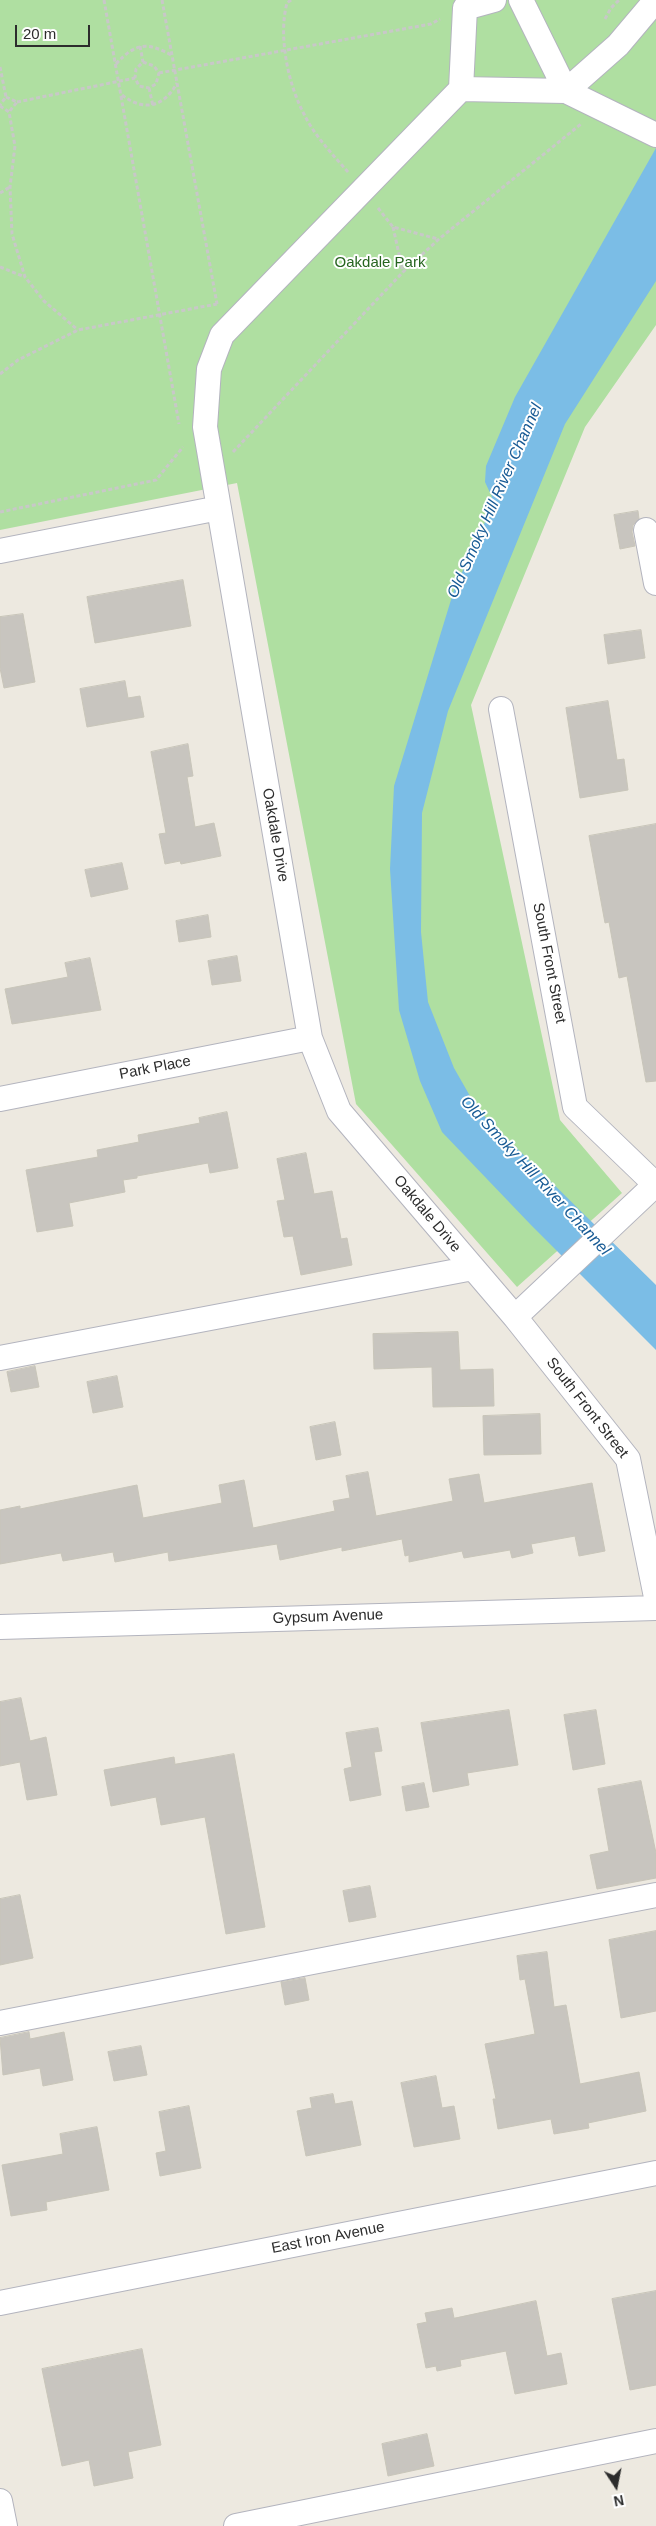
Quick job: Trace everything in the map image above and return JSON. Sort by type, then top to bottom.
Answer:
[{"type":"street","points":[[222,335],[461,89],[462,4],[494,0]]},
{"type":"street","points":[[521,0],[566,91]]},
{"type":"street","points":[[566,91],[618,45],[656,0]]},
{"type":"street","points":[[461,89],[566,91],[656,135]]},
{"type":"street","name":"Oakdale Drive","points":[[222,335],[209,369],[205,427],[310,1038],[339,1111],[514,1317]]},
{"type":"street","points":[[0,551],[219,508]]},
{"type":"street","points":[[646,530],[656,583]]},
{"type":"street","name":"South Front Street","points":[[502,709],[575,1107],[656,1184]]},
{"type":"street","name":"Park Place","points":[[0,1099],[310,1038]]},
{"type":"street","points":[[514,1317],[656,1184]]},
{"type":"street","points":[[0,1358],[473,1268]]},
{"type":"street","name":"South Front Street","points":[[514,1317],[628,1459],[656,1597]]},
{"type":"street","name":"Gypsum Avenue","points":[[0,1626],[656,1608]]},
{"type":"street","points":[[0,2023],[656,1895]]},
{"type":"street","name":"East Iron Avenue","points":[[0,2303],[656,2173]]},
{"type":"street","points":[[236,2526],[656,2441]]},
{"type":"street","points":[[0,2501],[5,2526]]},
{"type":"path","points":[[104,0],[180,430]]},
{"type":"path","points":[[162,0],[222,335]]},
{"type":"path","points":[[291,0],[287,3],[283,17],[286,51],[293,90],[304,116],[393,227],[403,272]]},
{"type":"path","points":[[159,73],[430,24],[462,4]]},
{"type":"path","points":[[116,65],[130,51],[140,46],[151,45],[173,56]]},
{"type":"path","points":[[140,46],[143,62]]},
{"type":"path","points":[[143,62],[154,66],[159,73]]},
{"type":"path","points":[[143,62],[136,69],[135,78],[139,86],[149,88],[156,84],[159,73]]},
{"type":"path","points":[[0,67],[6,97],[0,106],[9,112],[15,146],[10,188],[12,234],[25,277],[44,301],[78,330]]},
{"type":"path","points":[[6,97],[17,102],[135,78]]},
{"type":"path","points":[[121,95],[136,104],[152,106],[163,101],[172,92],[177,82]]},
{"type":"path","points":[[149,88],[152,106]]},
{"type":"path","points":[[9,112],[17,102]]},
{"type":"path","points":[[213,474],[403,272],[439,239],[608,111]]},
{"type":"path","points":[[0,194],[10,188]]},
{"type":"path","points":[[393,227],[439,239]]},
{"type":"path","points":[[0,267],[25,277]]},
{"type":"path","points":[[0,374],[18,360],[78,330],[217,304]]},
{"type":"path","points":[[0,512],[156,480],[183,449],[181,439]]},
{"type":"green space","name":"Oakdale Park","points":[[0,0],[656,0],[656,325],[585,427],[471,705],[560,1120],[622,1193],[517,1287],[356,1104],[237,483],[0,530]]},
{"type":"water","name":"Old Smoky Hill River Channel","points":[[656,148],[656,281],[565,424],[448,711],[422,813],[421,932],[428,1002],[454,1068],[478,1110],[656,1285],[656,1350],[531,1225],[442,1132],[420,1081],[399,1010],[390,869],[394,786],[454,590],[485,522],[492,497],[485,482],[486,466],[515,397]]},
{"type":"building","points":[[638,511],[639,519],[633,525],[632,532],[635,546],[620,549],[614,515]]},
{"type":"building","points":[[183,580],[191,626],[95,643],[87,597]]},
{"type":"building","points":[[23,614],[35,682],[4,688],[0,668],[0,617]]},
{"type":"building","points":[[641,630],[645,658],[608,664],[604,635]]},
{"type":"building","points":[[125,681],[128,698],[140,696],[144,717],[87,727],[80,689]]},
{"type":"building","points":[[608,701],[617,760],[624,759],[628,790],[580,798],[566,708]]},
{"type":"building","points":[[188,744],[193,776],[187,777],[195,827],[214,823],[221,856],[181,864],[180,861],[165,864],[159,834],[166,833],[151,752]]},
{"type":"building","points":[[656,824],[656,1081],[646,1082],[627,976],[619,978],[609,922],[605,923],[589,836]]},
{"type":"building","points":[[122,863],[128,889],[91,897],[85,870]]},
{"type":"building","points":[[208,915],[211,937],[179,942],[176,921]]},
{"type":"building","points":[[237,956],[241,981],[212,985],[208,961]]},
{"type":"building","points":[[90,958],[101,1010],[12,1024],[5,989],[68,977],[65,963]]},
{"type":"building","points":[[227,1112],[238,1168],[210,1173],[208,1163],[123,1180],[125,1192],[69,1203],[73,1226],[37,1232],[26,1170],[98,1157],[97,1150],[139,1142],[138,1135],[200,1123],[199,1118]]},
{"type":"building","points":[[306,1153],[314,1194],[332,1191],[341,1239],[347,1238],[352,1265],[301,1275],[293,1236],[284,1237],[277,1201],[285,1200],[277,1159]]},
{"type":"building","points":[[458,1332],[460,1370],[493,1369],[494,1406],[433,1407],[432,1367],[374,1369],[373,1334]]},
{"type":"building","points":[[35,1366],[39,1387],[11,1392],[7,1372]]},
{"type":"building","points":[[117,1376],[123,1407],[93,1413],[87,1382]]},
{"type":"building","points":[[540,1414],[541,1454],[484,1455],[483,1416]]},
{"type":"building","points":[[335,1422],[341,1455],[316,1460],[310,1427]]},
{"type":"building","points":[[368,1472],[376,1516],[453,1501],[449,1479],[479,1474],[484,1503],[592,1483],[605,1551],[579,1556],[575,1536],[531,1544],[533,1553],[512,1558],[510,1550],[464,1558],[462,1551],[409,1562],[409,1555],[405,1556],[402,1539],[342,1551],[342,1547],[280,1560],[277,1544],[169,1561],[168,1552],[115,1562],[113,1552],[63,1561],[61,1553],[0,1564],[0,1510],[20,1506],[20,1509],[137,1485],[143,1518],[222,1503],[219,1485],[244,1480],[253,1528],[335,1511],[333,1501],[350,1498],[346,1476]]},
{"type":"building","points":[[21,1698],[30,1741],[46,1737],[57,1795],[27,1800],[20,1762],[0,1766],[0,1702]]},
{"type":"building","points":[[509,1710],[518,1765],[467,1773],[469,1785],[433,1792],[421,1723]]},
{"type":"building","points":[[596,1710],[605,1764],[573,1770],[564,1715]]},
{"type":"building","points":[[378,1728],[382,1751],[374,1752],[381,1795],[350,1801],[344,1769],[352,1767],[346,1733]]},
{"type":"building","points":[[234,1754],[265,1927],[226,1934],[205,1817],[161,1825],[156,1797],[111,1806],[104,1770],[174,1757],[175,1764]]},
{"type":"building","points":[[641,1781],[656,1853],[656,1878],[597,1889],[590,1855],[609,1851],[598,1789]]},
{"type":"building","points":[[424,1783],[429,1807],[406,1811],[402,1787]]},
{"type":"building","points":[[370,1886],[376,1917],[349,1922],[343,1891]]},
{"type":"building","points":[[20,1895],[33,1958],[0,1965],[0,1899]]},
{"type":"building","points":[[656,1931],[656,2011],[621,2018],[609,1940]]},
{"type":"building","points":[[547,1952],[554,2007],[566,2005],[580,2084],[639,2072],[646,2111],[588,2123],[589,2128],[554,2134],[551,2119],[498,2129],[493,2099],[496,2099],[485,2044],[535,2034],[525,1979],[520,1980],[517,1956]]},
{"type":"building","points":[[305,1978],[309,2000],[285,2005],[281,1982]]},
{"type":"building","points":[[29,2032],[30,2039],[64,2032],[73,2080],[43,2086],[40,2068],[3,2075],[0,2038]]},
{"type":"building","points":[[141,2046],[147,2075],[114,2081],[108,2052]]},
{"type":"building","points":[[436,2076],[442,2108],[454,2106],[460,2139],[414,2147],[401,2083]]},
{"type":"building","points":[[333,2094],[335,2104],[352,2101],[361,2145],[306,2156],[297,2111],[312,2108],[310,2098]]},
{"type":"building","points":[[189,2106],[201,2168],[160,2176],[156,2153],[166,2151],[159,2112]]},
{"type":"building","points":[[97,2127],[109,2190],[46,2202],[47,2210],[11,2216],[2,2165],[63,2154],[60,2134]]},
{"type":"building","points":[[656,2291],[656,2385],[630,2390],[612,2299]]},
{"type":"building","points":[[536,2301],[547,2356],[561,2353],[567,2384],[515,2394],[506,2351],[460,2360],[461,2366],[437,2371],[436,2366],[426,2368],[417,2324],[427,2322],[425,2313],[452,2308],[454,2318]]},
{"type":"building","points":[[142,2349],[161,2445],[128,2452],[133,2478],[94,2486],[89,2460],[62,2466],[42,2369]]},
{"type":"building","points":[[427,2434],[434,2466],[388,2476],[382,2444]]}]
